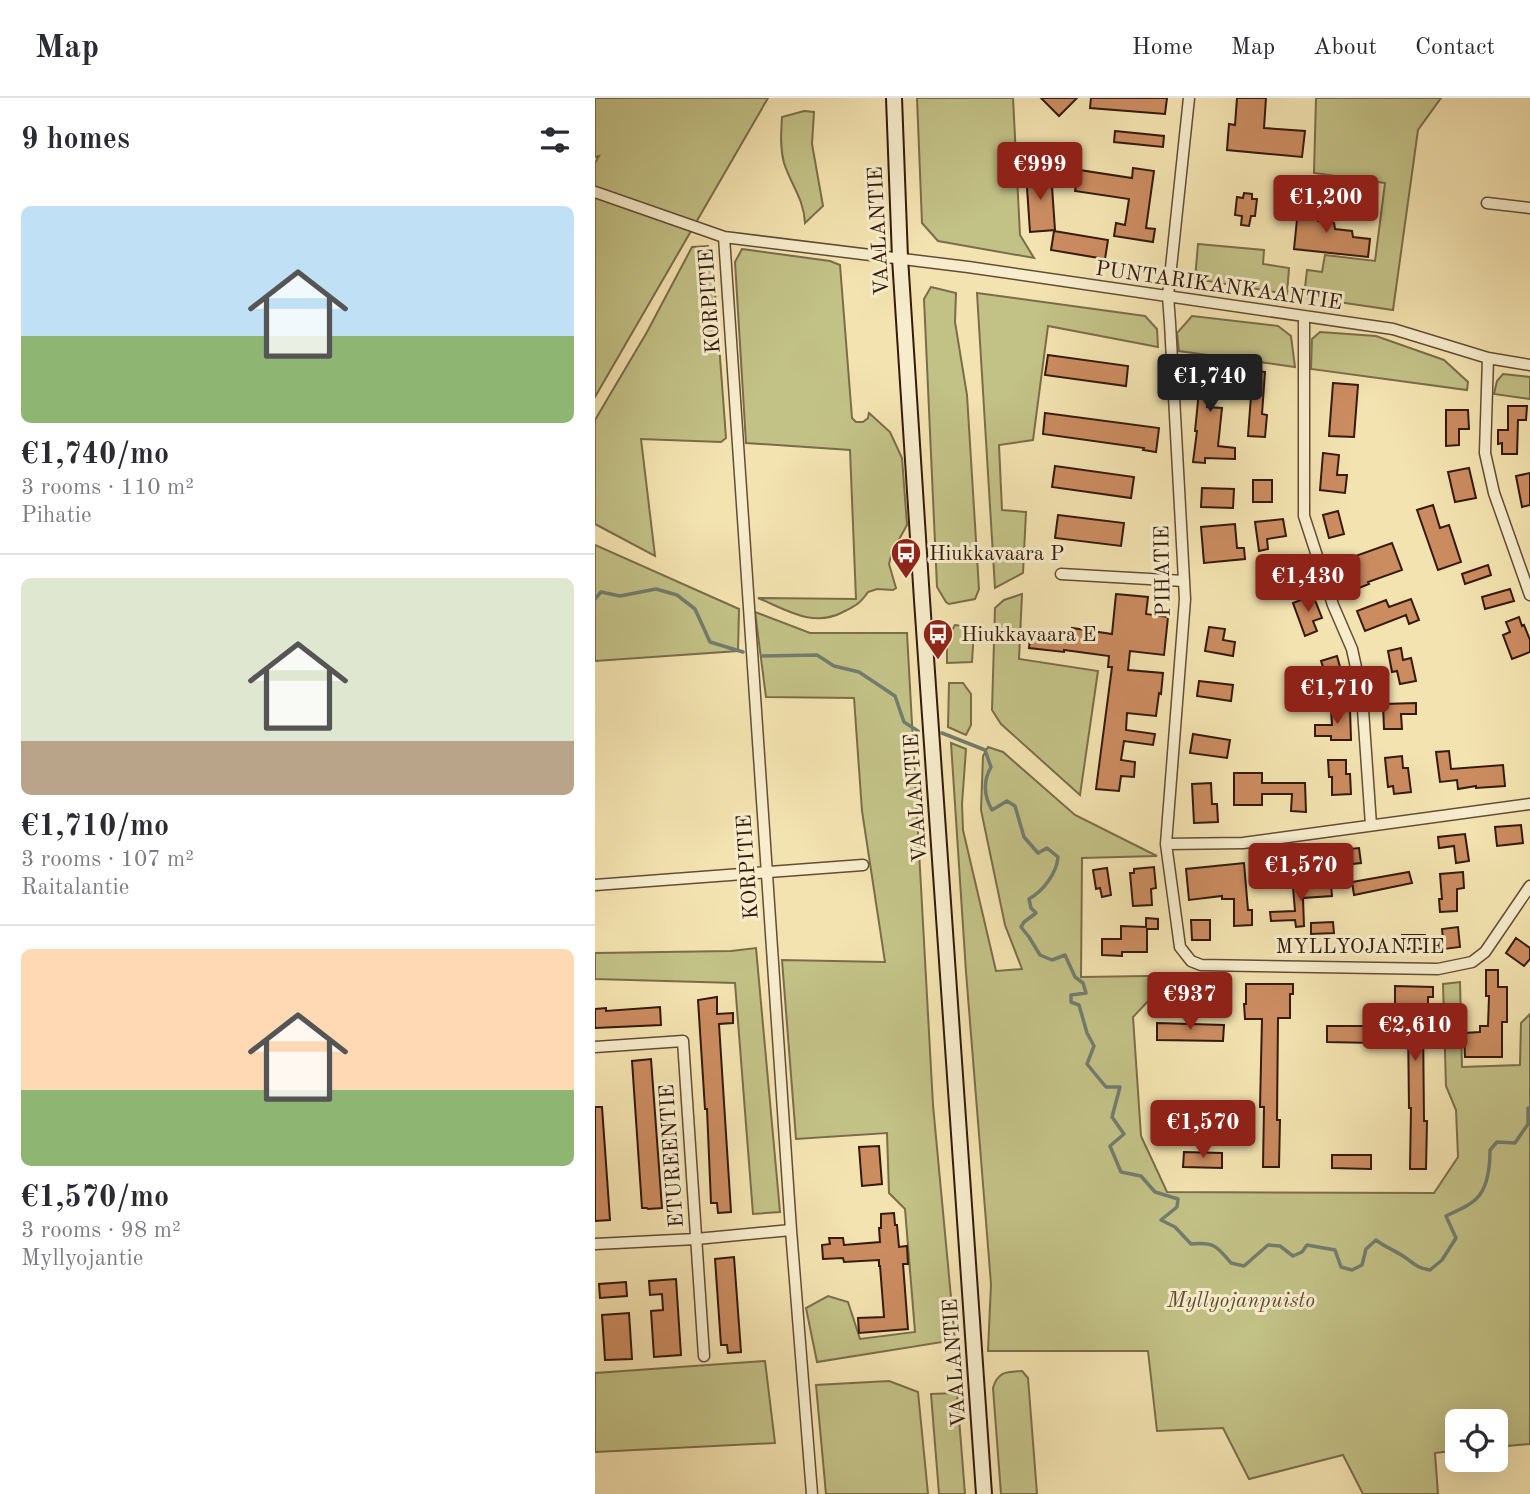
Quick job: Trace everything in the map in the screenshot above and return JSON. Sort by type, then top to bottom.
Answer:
[{"type":"street","name":"VAALANTIE","points":[[894,98],[900,258],[922,600],[984,1494]]},
{"type":"street","name":"PIHATIE","points":[[1166,844],[1185,599],[1168,281],[1189,98]]},
{"type":"street","name":"PUNTARIKANKAANTIE","points":[[595,192],[724,237],[900,258],[1393,329],[1487,358],[1530,365]]},
{"type":"street","points":[[1487,203],[1530,208]]},
{"type":"street","name":"KORPITIE","points":[[724,237],[791,1230],[812,1494]]},
{"type":"street","points":[[1304,317],[1304,516],[1333,605],[1352,649],[1362,695],[1371,825]]},
{"type":"street","points":[[1487,358],[1485,453],[1494,493],[1530,594]]},
{"type":"street","points":[[1061,574],[1184,582]]},
{"type":"street","points":[[1166,844],[1244,843],[1530,804]]},
{"type":"street","name":"MYLLYOJANTIE","points":[[1166,844],[1180,947],[1191,961],[1201,965],[1438,969],[1472,962],[1485,952],[1530,886]]},
{"type":"street","points":[[595,885],[863,865]]},
{"type":"street","name":"ETUREENTIE","points":[[595,1047],[683,1041],[704,1356]]},
{"type":"street","points":[[595,1244],[696,1239],[791,1230]]},
{"type":"green space","points":[[595,98],[768,98],[595,397],[595,163],[599,156],[595,157]]},
{"type":"green space","points":[[917,98],[1013,98],[1020,235],[1034,258],[938,241],[922,223]]},
{"type":"green space","points":[[1316,98],[1441,98],[1418,130],[1393,310],[1304,297],[1307,270],[1322,272],[1325,255],[1375,261],[1385,183],[1314,173]]},
{"type":"green space","points":[[804,111],[814,112],[812,144],[823,206],[805,223],[800,199],[784,163],[781,140],[782,117]]},
{"type":"green space","points":[[1198,244],[1264,250],[1263,264],[1289,268],[1287,294],[1195,279]]},
{"type":"green space","points":[[708,246],[713,264],[726,438],[721,442],[641,439],[655,556],[595,524],[595,420],[647,332],[692,247]]},
{"type":"green space","points":[[742,249],[830,261],[840,265],[852,418],[856,422],[863,422],[869,413],[890,432],[902,458],[907,525],[892,552],[889,564],[896,588],[868,592],[857,604],[832,616],[800,616],[758,598],[856,599],[850,450],[746,443],[735,262]]},
{"type":"green space","points":[[931,287],[956,293],[955,322],[967,395],[979,589],[975,599],[949,604],[937,587],[924,299]]},
{"type":"green space","points":[[977,293],[1145,316],[1157,329],[1158,347],[1048,326],[1033,440],[999,445],[1002,510],[1026,512],[1023,573],[995,588]]},
{"type":"green space","points":[[1192,316],[1278,326],[1291,336],[1295,367],[1179,351],[1177,333]]},
{"type":"green space","points":[[1320,332],[1376,336],[1444,360],[1468,382],[1467,390],[1311,369],[1312,339]]},
{"type":"green space","points":[[1503,374],[1530,377],[1530,399],[1494,394],[1497,381]]},
{"type":"green space","points":[[595,545],[739,609],[738,651],[595,661]]},
{"type":"green space","points":[[1022,594],[1019,659],[1098,671],[1080,795],[1001,724],[992,710],[995,608],[1004,600]]},
{"type":"green space","points":[[755,612],[810,633],[907,633],[933,1105],[955,1340],[817,1362],[806,1308],[828,1296],[848,1302],[860,1339],[915,1332],[905,1209],[889,1193],[887,1133],[796,1139],[782,960],[885,962],[862,811],[854,698],[766,697]]},
{"type":"green space","points":[[955,625],[974,628],[972,662],[947,663],[947,639]]},
{"type":"green space","points":[[949,683],[963,683],[971,694],[971,725],[966,735],[948,727]]},
{"type":"green space","name":"Myllyojanpuisto","points":[[951,743],[966,749],[963,830],[996,971],[1022,969],[1005,925],[981,810],[983,756],[988,747],[1003,752],[1075,815],[1157,856],[1082,858],[1081,977],[1214,975],[1214,995],[1151,998],[1133,1017],[1141,1136],[1167,1192],[1434,1193],[1458,1157],[1456,1110],[1446,1086],[1443,984],[1460,982],[1462,1067],[1520,1065],[1521,1023],[1530,1014],[1530,1444],[1508,1446],[1508,1409],[1445,1409],[1445,1452],[1435,1453],[1438,1494],[1363,1494],[1343,1455],[1249,1479],[1223,1428],[1157,1431],[1148,1351],[988,1351],[991,1284]]},
{"type":"green space","points":[[756,948],[780,1212],[753,1214],[735,983],[595,979],[595,953],[731,951]]},
{"type":"green space","points":[[765,1361],[775,1443],[595,1452],[595,1373]]},
{"type":"green space","points":[[1022,1371],[1028,1378],[1037,1494],[1001,1494],[993,1388],[1000,1375]]},
{"type":"green space","points":[[889,1381],[918,1392],[928,1494],[826,1494],[816,1385]]},
{"type":"green space","points":[[957,1393],[965,1494],[939,1494],[931,1394]]},
{"type":"building","points":[[1041,98],[1077,98],[1059,116]]},
{"type":"building","points":[[1091,98],[1167,98],[1165,114],[1090,108]]},
{"type":"building","points":[[1237,98],[1266,98],[1264,128],[1305,131],[1302,157],[1227,150],[1229,124],[1235,125]]},
{"type":"building","points":[[1115,131],[1164,136],[1163,147],[1114,142]]},
{"type":"building","points":[[1133,168],[1154,171],[1146,228],[1155,229],[1153,242],[1114,236],[1116,223],[1125,225],[1129,199],[1075,191],[1079,170],[1132,178]]},
{"type":"building","points":[[1051,172],[1055,230],[1030,232],[1026,173]]},
{"type":"building","points":[[1244,193],[1252,194],[1252,199],[1257,199],[1255,216],[1251,216],[1249,226],[1241,225],[1242,216],[1235,215],[1237,197],[1243,198]]},
{"type":"building","points":[[1299,200],[1313,202],[1312,214],[1316,215],[1318,221],[1334,223],[1335,229],[1352,231],[1353,237],[1370,239],[1368,257],[1294,249]]},
{"type":"building","points":[[1054,231],[1108,240],[1105,259],[1051,250]]},
{"type":"building","points":[[1048,355],[1128,366],[1126,386],[1045,375]]},
{"type":"building","points":[[1198,362],[1233,367],[1232,376],[1227,375],[1226,388],[1209,386],[1207,407],[1222,408],[1218,446],[1235,448],[1235,459],[1205,458],[1205,463],[1193,462],[1199,391],[1193,391]]},
{"type":"building","points":[[1249,371],[1265,372],[1262,414],[1267,415],[1265,437],[1248,436],[1251,396],[1247,396]]},
{"type":"building","points":[[1333,383],[1358,385],[1354,437],[1329,436]]},
{"type":"building","points":[[1508,406],[1527,406],[1526,420],[1518,420],[1517,454],[1502,454],[1502,443],[1498,444],[1498,430],[1508,430]]},
{"type":"building","points":[[1446,410],[1468,410],[1469,429],[1459,429],[1459,445],[1446,446]]},
{"type":"building","points":[[1045,413],[1159,428],[1156,452],[1043,434]]},
{"type":"building","points":[[1323,453],[1339,455],[1337,475],[1347,475],[1345,493],[1320,490]]},
{"type":"building","points":[[1055,466],[1134,477],[1131,498],[1052,487]]},
{"type":"building","points":[[1469,468],[1476,498],[1455,502],[1448,472]]},
{"type":"building","points":[[1530,473],[1530,505],[1522,507],[1516,476]]},
{"type":"building","points":[[1253,480],[1272,480],[1272,502],[1253,502]]},
{"type":"building","points":[[1202,488],[1234,489],[1233,508],[1201,507]]},
{"type":"building","points":[[1433,505],[1440,528],[1449,525],[1461,562],[1438,570],[1417,510]]},
{"type":"building","points":[[1338,511],[1344,534],[1329,538],[1323,515]]},
{"type":"building","points":[[1058,515],[1124,523],[1121,546],[1055,538]]},
{"type":"building","points":[[1283,519],[1286,536],[1267,539],[1268,549],[1259,551],[1255,522]]},
{"type":"building","points":[[1235,524],[1237,548],[1244,548],[1245,559],[1204,563],[1201,527]]},
{"type":"building","points":[[1392,543],[1402,570],[1344,594],[1333,564]]},
{"type":"building","points":[[1488,565],[1491,575],[1465,584],[1462,574]]},
{"type":"building","points":[[1510,589],[1514,601],[1485,609],[1482,597]]},
{"type":"building","points":[[1116,594],[1148,597],[1146,614],[1168,617],[1164,655],[1130,651],[1128,670],[1163,673],[1156,716],[1127,713],[1126,730],[1155,734],[1153,745],[1124,741],[1121,760],[1135,762],[1134,777],[1121,776],[1119,791],[1096,789],[1112,667],[1108,667],[1109,656],[1029,648],[1031,630],[1071,635],[1072,628],[1112,634]]},
{"type":"building","points":[[1313,595],[1322,618],[1313,621],[1317,631],[1305,636],[1293,603]]},
{"type":"building","points":[[1411,599],[1419,620],[1409,624],[1406,615],[1365,631],[1357,611],[1386,600],[1389,607]]},
{"type":"building","points":[[1519,617],[1530,640],[1530,652],[1512,659],[1503,635],[1510,632],[1506,622]]},
{"type":"building","points":[[1209,627],[1225,629],[1223,640],[1235,642],[1233,656],[1205,651]]},
{"type":"building","points":[[1401,648],[1403,660],[1411,658],[1416,681],[1400,684],[1397,671],[1392,672],[1388,651]]},
{"type":"building","points":[[1337,656],[1345,685],[1326,691],[1320,671],[1324,670],[1321,661]]},
{"type":"building","points":[[1199,681],[1233,685],[1231,701],[1197,696]]},
{"type":"building","points":[[1416,703],[1416,714],[1401,714],[1402,729],[1384,729],[1383,704]]},
{"type":"building","points":[[1331,709],[1350,709],[1351,740],[1331,740],[1331,736],[1315,736],[1315,725],[1332,725]]},
{"type":"building","points":[[1193,734],[1230,740],[1227,758],[1190,753]]},
{"type":"building","points":[[1449,751],[1451,769],[1503,765],[1505,786],[1458,789],[1457,780],[1440,782],[1436,752]]},
{"type":"building","points":[[1402,756],[1403,768],[1408,768],[1411,792],[1394,794],[1393,786],[1388,787],[1385,758]]},
{"type":"building","points":[[1328,760],[1346,760],[1351,794],[1332,795]]},
{"type":"building","points":[[1234,773],[1262,773],[1262,783],[1305,783],[1306,812],[1291,811],[1292,794],[1262,794],[1262,805],[1234,805]]},
{"type":"building","points":[[1211,783],[1212,804],[1217,804],[1218,822],[1194,823],[1192,784]]},
{"type":"building","points":[[1521,825],[1523,843],[1497,846],[1495,827]]},
{"type":"building","points":[[1465,834],[1469,861],[1456,863],[1454,846],[1439,848],[1438,837]]},
{"type":"building","points":[[1359,848],[1361,863],[1333,866],[1331,851]]},
{"type":"building","points":[[1292,860],[1293,873],[1264,874],[1263,861]]},
{"type":"building","points":[[1244,863],[1252,925],[1234,926],[1234,899],[1222,899],[1222,896],[1189,900],[1186,869]]},
{"type":"building","points":[[1154,867],[1156,888],[1151,889],[1152,905],[1133,906],[1130,873],[1134,873],[1134,869]]},
{"type":"building","points":[[1107,868],[1111,895],[1102,897],[1100,888],[1096,889],[1093,870]]},
{"type":"building","points":[[1409,872],[1412,883],[1354,895],[1352,882]]},
{"type":"building","points":[[1463,872],[1464,888],[1457,889],[1457,911],[1440,912],[1440,874]]},
{"type":"building","points":[[1331,885],[1332,896],[1303,898],[1304,926],[1296,927],[1295,920],[1271,921],[1270,912],[1295,911],[1293,887]]},
{"type":"building","points":[[1146,918],[1158,919],[1158,929],[1147,929],[1147,952],[1122,952],[1122,956],[1102,955],[1102,939],[1121,939],[1121,926],[1146,927]]},
{"type":"building","points":[[1191,920],[1210,920],[1210,940],[1192,940]]},
{"type":"building","points":[[1333,922],[1334,933],[1311,934],[1311,923]]},
{"type":"building","points":[[1458,927],[1460,947],[1444,949],[1442,929]]},
{"type":"building","points":[[1402,935],[1425,935],[1425,949],[1401,949]]},
{"type":"building","points":[[1516,938],[1530,948],[1530,959],[1524,966],[1506,953]]},
{"type":"building","points":[[1486,970],[1498,970],[1498,987],[1507,987],[1507,1022],[1502,1022],[1502,1057],[1465,1057],[1464,1033],[1480,1032],[1480,1026],[1488,1026]]},
{"type":"building","points":[[1246,984],[1293,984],[1293,994],[1290,994],[1290,1018],[1278,1018],[1279,1167],[1263,1167],[1264,1107],[1260,1107],[1262,1019],[1245,1019]]},
{"type":"building","points":[[1395,986],[1433,987],[1433,997],[1428,997],[1428,1021],[1423,1021],[1426,1169],[1410,1169],[1408,1021],[1392,1021]]},
{"type":"building","points":[[717,997],[717,1014],[733,1013],[733,1023],[719,1024],[731,1212],[718,1213],[717,1203],[711,1203],[698,1000]]},
{"type":"building","points":[[660,1007],[661,1025],[595,1028],[595,1009],[606,1008],[606,1011]]},
{"type":"building","points":[[1157,1023],[1224,1025],[1223,1041],[1157,1040]]},
{"type":"building","points":[[1327,1026],[1374,1026],[1374,1043],[1327,1042]]},
{"type":"building","points":[[651,1059],[662,1208],[648,1209],[642,1208],[632,1061]]},
{"type":"building","points":[[595,1107],[602,1107],[610,1220],[595,1221]]},
{"type":"building","points":[[879,1146],[882,1184],[862,1186],[859,1147]]},
{"type":"building","points":[[1184,1152],[1222,1153],[1222,1168],[1183,1167]]},
{"type":"building","points":[[1332,1155],[1371,1155],[1371,1169],[1332,1168]]},
{"type":"building","points":[[894,1213],[899,1247],[907,1246],[908,1264],[903,1264],[908,1329],[859,1333],[858,1318],[884,1317],[879,1260],[844,1262],[843,1258],[823,1259],[822,1245],[830,1244],[829,1238],[843,1238],[844,1245],[880,1242],[881,1214]]},
{"type":"building","points":[[734,1257],[741,1352],[728,1353],[727,1345],[721,1345],[715,1259]]},
{"type":"building","points":[[676,1279],[681,1355],[654,1357],[651,1311],[663,1310],[662,1294],[650,1295],[649,1281]]},
{"type":"building","points":[[626,1282],[627,1296],[600,1298],[599,1284]]},
{"type":"building","points":[[629,1313],[632,1359],[605,1360],[602,1315]]},
{"type":"waterway","points":[[595,599],[601,592],[620,596],[656,589],[677,595],[695,609],[710,642],[743,652]]},
{"type":"waterway","points":[[763,656],[817,655],[834,666],[859,672],[895,696],[904,722],[918,731]]},
{"type":"waterway","points":[[942,733],[985,750],[991,767],[986,794],[992,810],[1007,801],[1015,806],[1024,837],[1038,853],[1047,848],[1058,857],[1048,881],[1029,899],[1031,908],[1036,913],[1021,927],[1040,955],[1052,960],[1065,955],[1075,977],[1083,983],[1086,993],[1071,995],[1071,1002],[1079,1005],[1087,1033],[1094,1046],[1087,1064],[1106,1087],[1120,1087],[1112,1117],[1124,1134],[1110,1146],[1121,1172],[1141,1176],[1155,1192],[1178,1199],[1177,1207],[1161,1220],[1175,1227],[1191,1244],[1214,1246],[1231,1263],[1244,1266],[1268,1245],[1280,1246],[1293,1256],[1302,1252],[1307,1245],[1335,1250],[1341,1267],[1352,1270],[1362,1265],[1366,1249],[1376,1240],[1418,1267],[1430,1270],[1442,1260],[1456,1238],[1446,1216],[1469,1204],[1480,1194],[1487,1176],[1490,1150],[1497,1142],[1515,1143],[1528,1124],[1530,1107]]},
{"type":"place","name":"Hiukkavaara P","points":[[906,580]]},
{"type":"place","name":"Hiukkavaara E","points":[[938,661]]}]
